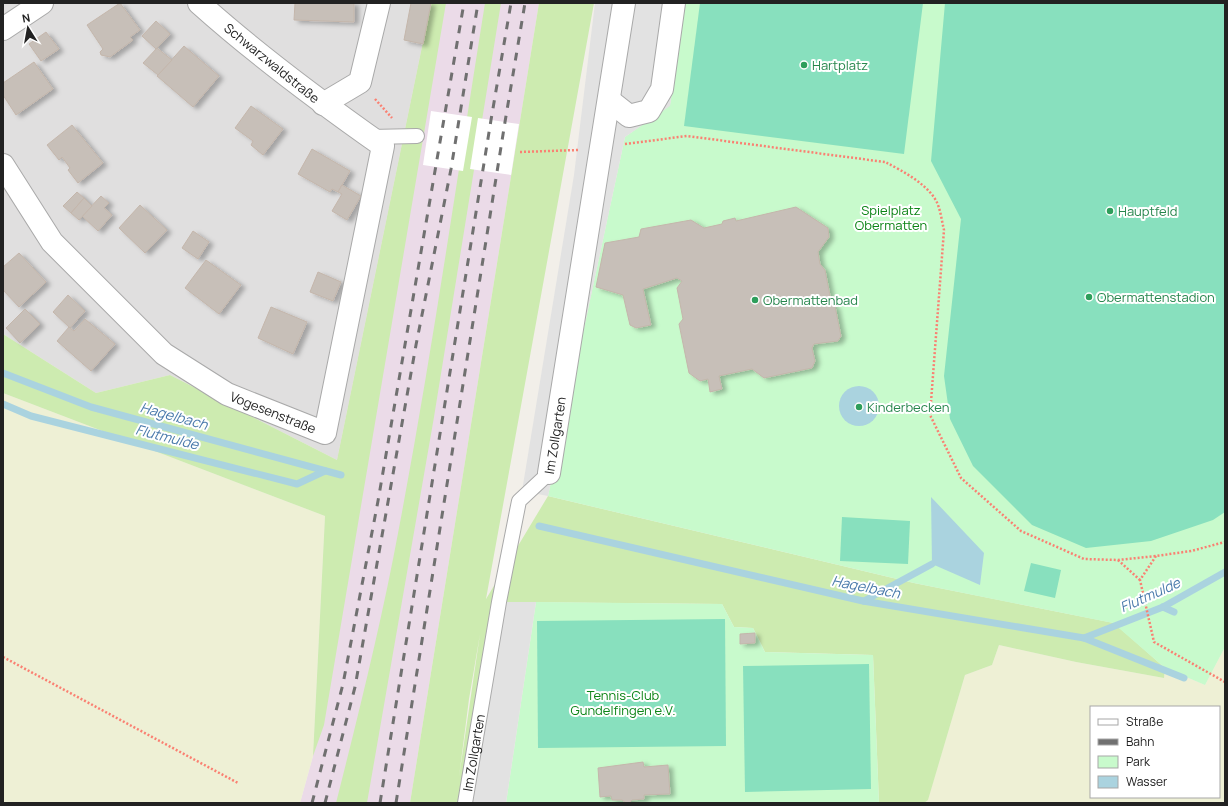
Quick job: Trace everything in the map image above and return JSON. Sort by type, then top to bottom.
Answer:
[{"type":"street","points":[[3,29],[42,3]]},
{"type":"street","name":"Schwarzwaldstraße","points":[[199,3],[228,29],[323,104],[360,82]]},
{"type":"street","points":[[360,82],[379,3]]},
{"type":"street","name":"Im Zollgarten","points":[[549,473],[610,101],[624,3]]},
{"type":"street","points":[[610,101],[629,116],[649,111],[662,89],[674,3]]},
{"type":"street","name":"Vogesenstraße","points":[[3,165],[52,242],[164,354],[227,394],[325,433],[383,146],[323,104]]},
{"type":"lane","points":[[371,137],[417,136]]},
{"type":"lane","name":"Im Zollgarten","points":[[465,803],[499,602],[519,501],[549,473]]},
{"type":"path","points":[[360,82],[403,131],[417,136]]},
{"type":"path","points":[[520,152],[602,148],[688,136],[885,162],[907,173],[924,187],[938,204],[944,230],[930,416],[961,478],[1021,531],[1084,559],[1118,560],[1156,556],[1191,551],[1225,542]]},
{"type":"path","points":[[1140,580],[1156,556]]},
{"type":"path","points":[[1118,560],[1140,580],[1154,642],[1225,682]]},
{"type":"path","points":[[3,657],[238,782]]},
{"type":"shaded area","points":[[3,3],[431,3],[337,460],[170,375],[96,393],[3,334]]},
{"type":"shaded area","points":[[431,3],[539,3],[410,803],[300,803],[313,756],[337,460]]},
{"type":"shaded area","points":[[595,3],[684,3],[670,106],[625,137],[548,496],[522,491],[574,175]]},
{"type":"shaded area","points":[[499,602],[536,602],[506,803],[465,803]]},
{"type":"green space","points":[[431,3],[446,3],[324,725],[313,756],[325,516],[3,393],[3,334],[96,393],[170,375],[337,460]]},
{"type":"green space","points":[[485,3],[501,3],[434,417],[367,803],[336,803],[378,631],[399,528],[433,332]]},
{"type":"green space","points":[[539,3],[594,3],[486,599],[548,496],[914,583],[1114,623],[1165,668],[1164,678],[1076,662],[999,645],[992,665],[965,675],[928,800],[924,803],[879,803],[873,655],[765,652],[753,628],[734,627],[722,604],[499,602],[465,803],[410,803]],"holes":[[[480,634],[459,777],[469,699]]]},
{"type":"green space","name":"Spielplatz Obermatten","points":[[684,3],[1225,3],[1225,647],[1205,685],[1165,668],[1113,623],[914,583],[548,496],[625,137],[670,105]]},
{"type":"green space","name":"Hartplatz","points":[[700,3],[923,3],[904,154],[684,126]]},
{"type":"green space","name":"Obermattenstadion","points":[[945,3],[1225,3],[1225,512],[1213,520],[1151,541],[1086,548],[1032,525],[973,466],[950,419],[944,376],[961,219],[931,161]]},
{"type":"green space","points":[[3,393],[325,516],[313,756],[300,803],[3,803]]},
{"type":"green space","points":[[842,517],[910,521],[908,564],[840,561]]},
{"type":"green space","points":[[1031,563],[1061,570],[1055,598],[1024,591]]},
{"type":"green space","name":"Tennis-Club Gundelfingen e.V.","points":[[536,602],[722,604],[734,627],[753,628],[765,652],[873,655],[879,803],[506,803]]},
{"type":"green space","points":[[725,619],[726,746],[538,748],[537,621]]},
{"type":"green space","points":[[999,645],[1076,662],[1164,678],[1165,668],[1205,685],[1225,647],[1225,803],[924,803],[928,799],[965,675],[992,665]]},
{"type":"green space","points":[[869,664],[871,789],[745,792],[743,666]]},
{"type":"water","name":"Kinderbecken","points":[[859,386],[867,388],[873,392],[877,398],[879,406],[877,414],[873,420],[867,424],[859,426],[851,424],[845,420],[841,414],[839,406],[841,398],[845,392],[851,388]]},
{"type":"water","points":[[931,497],[984,553],[980,585],[932,564]]},
{"type":"pier","points":[[431,111],[472,117],[463,171],[423,165]]},
{"type":"pier","points":[[478,118],[519,124],[511,175],[470,169]]},
{"type":"building","points":[[120,3],[140,30],[130,37],[133,40],[110,57],[101,55],[100,52],[103,49],[87,25]]},
{"type":"building","points":[[295,3],[354,3],[354,22],[294,20]]},
{"type":"building","points":[[411,3],[431,3],[423,44],[404,40]]},
{"type":"building","points":[[156,21],[170,34],[156,49],[142,36]]},
{"type":"building","points":[[46,32],[59,49],[41,61],[29,44]]},
{"type":"building","points":[[184,46],[219,76],[193,107],[157,76]]},
{"type":"building","points":[[157,48],[172,60],[158,75],[143,63]]},
{"type":"building","points":[[34,62],[53,89],[16,115],[3,95],[3,83]]},
{"type":"building","points":[[251,106],[283,129],[263,155],[251,145],[253,141],[235,128]]},
{"type":"building","points":[[72,125],[103,163],[78,183],[68,170],[70,168],[62,157],[59,160],[47,145]]},
{"type":"building","points":[[312,149],[350,171],[338,192],[332,189],[330,192],[298,174]]},
{"type":"building","points":[[342,185],[361,196],[347,220],[332,211],[342,194],[338,192]]},
{"type":"building","points":[[77,192],[84,198],[71,213],[63,206]]},
{"type":"building","points":[[101,196],[109,203],[104,208],[112,215],[98,231],[82,216]]},
{"type":"building","points":[[84,198],[92,206],[79,220],[71,213]]},
{"type":"building","points":[[140,205],[167,230],[145,253],[119,228]]},
{"type":"building","name":"Obermattenbad","points":[[796,207],[828,228],[829,237],[818,252],[820,264],[825,270],[832,306],[835,306],[841,336],[838,341],[814,344],[812,348],[815,361],[812,368],[764,378],[752,369],[719,376],[722,389],[710,392],[708,379],[700,381],[689,373],[679,324],[683,319],[677,288],[682,281],[677,278],[643,289],[651,325],[636,328],[630,325],[623,295],[596,287],[605,243],[639,237],[641,229],[691,220],[704,228],[722,224],[723,221],[735,218],[736,221]]},
{"type":"building","points":[[193,231],[209,242],[198,259],[182,248]]},
{"type":"building","points":[[19,253],[46,282],[19,307],[3,290],[3,267]]},
{"type":"building","points":[[206,260],[241,285],[219,314],[185,288]]},
{"type":"building","points":[[318,272],[341,282],[333,301],[310,292]]},
{"type":"building","points":[[68,295],[85,311],[70,328],[53,312]]},
{"type":"building","points":[[271,307],[307,322],[293,354],[258,338]]},
{"type":"building","points":[[25,309],[40,324],[20,343],[6,328]]},
{"type":"building","points":[[85,319],[115,344],[91,371],[57,341],[69,327],[74,331]]},
{"type":"building","points":[[755,633],[755,643],[740,644],[740,634]]},
{"type":"building","points":[[643,762],[644,767],[668,765],[670,794],[644,795],[644,799],[632,800],[629,803],[622,800],[612,800],[611,796],[600,797],[598,768]]},
{"type":"waterway","name":"Hagelbach","points":[[3,373],[91,407],[341,475]]},
{"type":"waterway","name":"Flutmulde","points":[[3,404],[31,416],[297,484],[325,471]]},
{"type":"waterway","name":"Hagelbach","points":[[539,526],[863,601],[1084,638],[1184,678]]},
{"type":"waterway","points":[[864,601],[932,564]]},
{"type":"waterway","name":"Flutmulde","points":[[1084,638],[1163,607],[1225,572]]},
{"type":"waterway","points":[[1163,607],[1174,612]]},
{"type":"railway","points":[[312,803],[343,684],[378,501],[464,3]]},
{"type":"railway","points":[[325,803],[355,687],[416,345],[451,169],[478,3]]},
{"type":"railway","points":[[380,803],[511,3]]},
{"type":"railway","points":[[396,803],[525,3]]},
{"type":"place","name":"Hartplatz","points":[[804,65]]},
{"type":"place","name":"Hauptfeld","points":[[1110,211]]},
{"type":"place","name":"Obermattenstadion","points":[[1089,297]]},
{"type":"place","name":"Obermattenbad","points":[[755,300]]},
{"type":"place","name":"Kinderbecken","points":[[859,407]]}]
